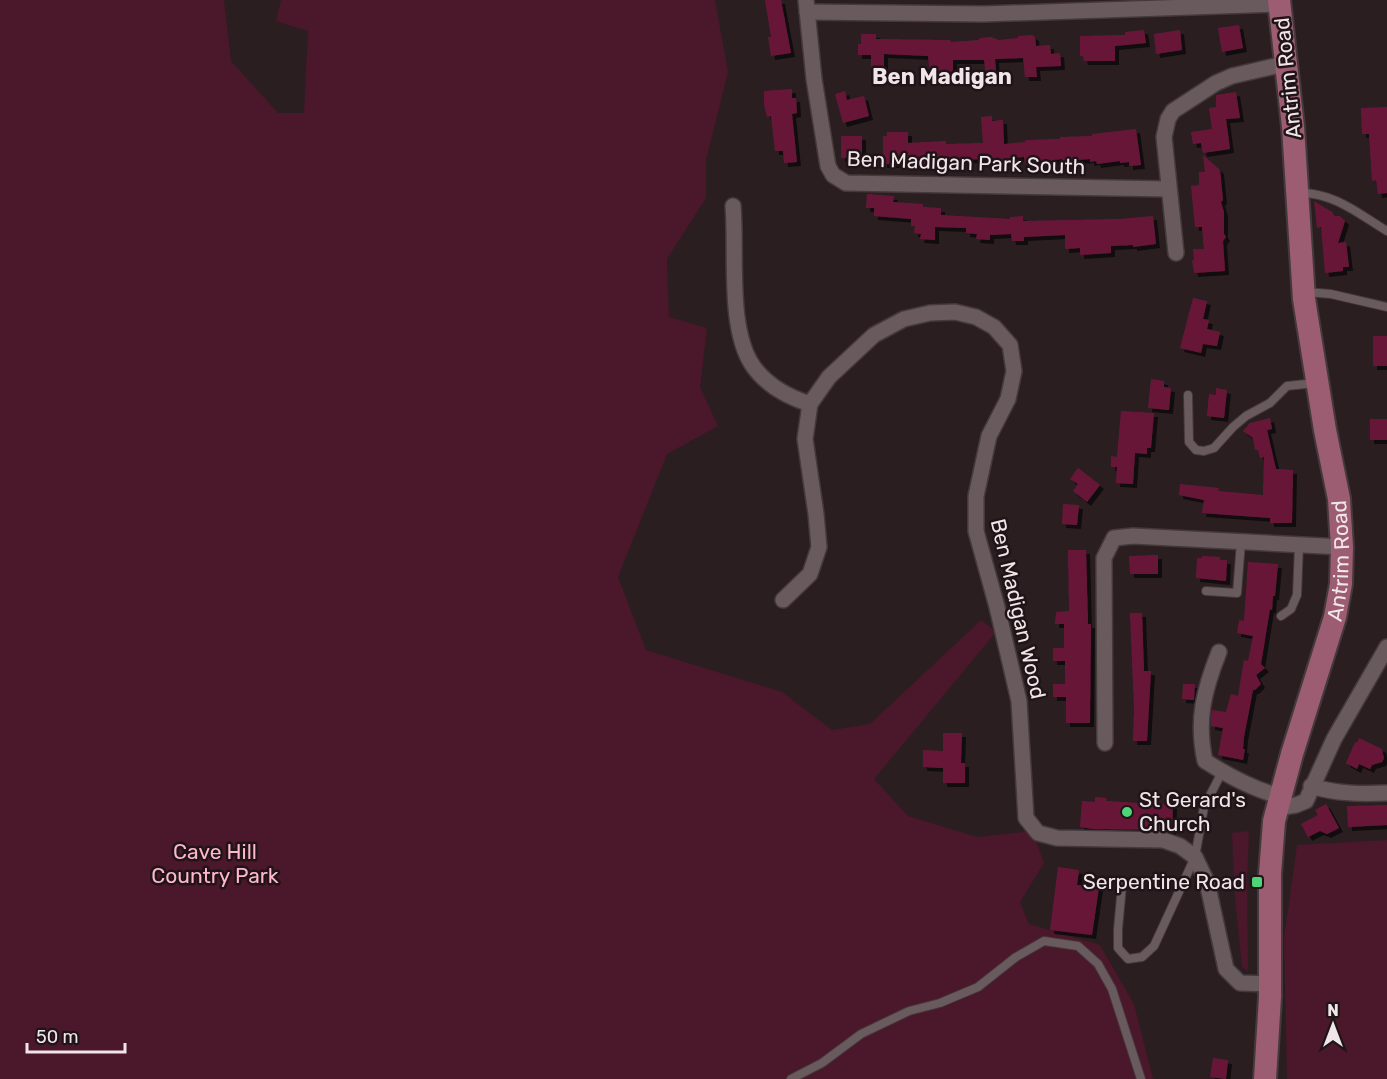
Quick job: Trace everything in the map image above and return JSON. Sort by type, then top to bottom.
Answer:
[{"type":"main road","name":"Antrim Road","points":[[1265,1079],[1270,984],[1270,873],[1274,821],[1335,617],[1341,584],[1342,547],[1339,499],[1317,382],[1304,292],[1288,63],[1280,2]]},
{"type":"street","points":[[807,6],[995,14],[1280,2]]},
{"type":"street","name":"Ben Madigan Park South","points":[[807,6],[828,166],[839,181],[846,183],[1169,189]]},
{"type":"street","points":[[1176,253],[1164,137],[1168,119],[1173,111],[1216,83],[1232,76],[1288,63]]},
{"type":"street","points":[[733,206],[738,322],[745,350],[753,366],[768,382],[789,397],[810,404]]},
{"type":"street","name":"Ben Madigan Wood","points":[[783,600],[810,574],[819,547],[804,439],[810,404],[829,377],[874,335],[904,319],[930,313],[955,312],[976,317],[994,327],[1010,345],[1014,371],[1008,399],[989,436],[975,496],[975,531],[997,607],[1019,701],[1026,818],[1038,833],[1057,837],[1163,840],[1180,846],[1195,857]]},
{"type":"street","points":[[1105,743],[1104,558],[1114,538],[1133,536],[1342,547]]},
{"type":"street","points":[[1219,652],[1206,684],[1200,720],[1205,761],[1222,772],[1269,793],[1279,802],[1296,806],[1306,801],[1339,729],[1387,647]]},
{"type":"street","points":[[1311,786],[1352,794],[1387,793]]},
{"type":"street","points":[[1195,857],[1207,882],[1226,969],[1240,983],[1270,984]]},
{"type":"lane","points":[[1298,193],[1314,193],[1333,199],[1387,231]]},
{"type":"lane","points":[[1304,292],[1331,294],[1387,307]]},
{"type":"lane","points":[[1188,394],[1189,442],[1196,450],[1204,451],[1214,448],[1240,421],[1270,403],[1287,386],[1317,382]]},
{"type":"lane","points":[[1206,591],[1237,593],[1241,542]]},
{"type":"lane","points":[[1281,616],[1291,609],[1296,595],[1299,545]]},
{"type":"lane","points":[[1122,886],[1118,948],[1128,959],[1142,957],[1154,946],[1195,857],[1204,807],[1222,772]]},
{"type":"lane","points":[[791,1079],[822,1063],[861,1034],[909,1011],[940,1004],[978,987],[1016,957],[1044,941],[1078,946],[1098,964],[1112,989],[1141,1079]]},
{"type":"green space","name":"Cave Hill Country Park","points":[[0,0],[224,0],[231,61],[278,113],[304,113],[308,31],[276,21],[281,0],[715,0],[728,72],[706,160],[706,198],[667,259],[669,317],[707,328],[700,387],[718,426],[667,454],[618,577],[646,650],[782,692],[832,730],[870,724],[981,620],[996,632],[874,779],[908,816],[977,837],[1032,831],[1044,863],[1020,902],[1029,924],[1100,945],[1134,1004],[1153,1079],[0,1079]]},
{"type":"green space","points":[[1248,831],[1248,971],[1242,967],[1235,898],[1232,833]]},
{"type":"green space","points":[[1387,840],[1387,1079],[1287,1079],[1284,938],[1297,845]]},
{"type":"building","points":[[765,0],[781,0],[791,53],[771,56],[768,37],[771,37]]},
{"type":"building","points":[[1239,25],[1243,48],[1222,52],[1218,28]]},
{"type":"building","points":[[1144,30],[1146,43],[1115,46],[1115,61],[1084,61],[1083,56],[1080,56],[1080,36],[1125,35],[1125,32]]},
{"type":"building","points":[[1180,30],[1182,50],[1156,54],[1154,34]]},
{"type":"building","points":[[861,34],[876,34],[876,39],[950,40],[951,42],[991,37],[999,40],[1032,35],[1035,37],[1036,46],[1050,45],[1051,54],[1060,53],[1061,66],[1036,67],[1037,77],[1025,77],[1023,58],[995,59],[997,82],[987,82],[984,60],[953,60],[953,75],[930,74],[928,56],[884,54],[884,71],[871,71],[871,55],[858,55]]},
{"type":"building","points":[[792,89],[792,98],[796,98],[797,113],[792,114],[797,162],[784,163],[783,151],[775,151],[771,116],[767,117],[764,105],[764,91]]},
{"type":"building","points":[[845,91],[847,100],[864,96],[869,116],[843,123],[835,94]]},
{"type":"building","points":[[1236,92],[1240,118],[1226,119],[1230,149],[1203,153],[1201,143],[1193,144],[1191,132],[1212,129],[1209,108],[1216,107],[1216,95]]},
{"type":"building","points":[[1387,107],[1387,193],[1378,194],[1376,180],[1372,181],[1369,134],[1362,134],[1361,108]]},
{"type":"building","points":[[992,116],[992,121],[1003,120],[1004,144],[1026,142],[1025,140],[1092,136],[1092,134],[1136,129],[1141,165],[1129,166],[1129,162],[1120,163],[1120,161],[1097,164],[1096,161],[1090,162],[1090,159],[1063,161],[1062,159],[1025,164],[1024,157],[1005,159],[1005,162],[995,163],[995,159],[989,159],[947,160],[934,162],[934,164],[883,164],[883,136],[887,136],[887,132],[908,132],[908,143],[946,141],[946,144],[983,143],[981,117]]},
{"type":"building","points":[[841,136],[862,136],[862,157],[841,158]]},
{"type":"building","points":[[1203,155],[1220,170],[1223,200],[1221,202],[1226,237],[1223,241],[1225,271],[1194,273],[1193,249],[1204,249],[1202,227],[1195,227],[1191,186],[1199,185],[1199,172],[1205,172]]},
{"type":"building","points":[[867,194],[894,196],[893,202],[941,208],[941,215],[1010,219],[1010,217],[1023,216],[1023,221],[1153,216],[1156,244],[1133,247],[1133,245],[1111,246],[1111,253],[1080,255],[1080,248],[1065,249],[1065,235],[1024,237],[1024,241],[1012,241],[1011,234],[990,235],[990,240],[976,239],[977,234],[966,233],[966,228],[935,227],[935,240],[920,239],[921,234],[914,233],[915,226],[911,226],[911,219],[874,216],[874,208],[866,208]]},
{"type":"building","points":[[1314,201],[1345,221],[1338,243],[1346,242],[1349,267],[1343,267],[1343,271],[1325,273],[1321,227],[1317,228]]},
{"type":"building","points":[[1193,298],[1207,301],[1203,319],[1209,320],[1207,329],[1220,332],[1217,346],[1203,344],[1201,353],[1180,348]]},
{"type":"building","points":[[1373,336],[1387,336],[1387,366],[1373,366]]},
{"type":"building","points":[[1151,379],[1164,381],[1164,387],[1171,388],[1169,410],[1148,408]]},
{"type":"building","points":[[1216,388],[1227,390],[1224,418],[1207,416],[1209,394],[1216,395]]},
{"type":"building","points":[[1121,411],[1154,413],[1151,448],[1147,448],[1147,454],[1135,453],[1133,484],[1116,483],[1117,467],[1111,467],[1111,456],[1117,457]]},
{"type":"building","points":[[1270,418],[1272,429],[1267,430],[1276,469],[1293,470],[1292,523],[1270,523],[1270,518],[1202,513],[1204,500],[1179,495],[1180,484],[1219,488],[1218,491],[1263,495],[1264,457],[1260,458],[1258,450],[1255,450],[1253,438],[1243,431],[1250,423]]},
{"type":"building","points":[[1370,419],[1387,419],[1387,440],[1370,440]]},
{"type":"building","points":[[1078,468],[1100,485],[1087,502],[1073,491],[1078,484],[1070,479]]},
{"type":"building","points":[[1063,504],[1079,505],[1077,525],[1062,524]]},
{"type":"building","points":[[1068,550],[1086,550],[1088,624],[1091,624],[1090,723],[1066,723],[1066,697],[1053,697],[1053,684],[1065,684],[1065,661],[1053,661],[1053,648],[1064,648],[1064,624],[1055,624],[1056,612],[1069,611]]},
{"type":"building","points":[[1158,555],[1158,574],[1130,574],[1129,556]]},
{"type":"building","points":[[1202,556],[1220,557],[1220,560],[1227,560],[1226,581],[1196,578],[1197,558],[1202,558]]},
{"type":"building","points":[[1248,562],[1278,564],[1275,596],[1273,596],[1272,610],[1270,609],[1261,664],[1265,668],[1256,675],[1261,684],[1253,690],[1244,737],[1243,760],[1218,755],[1223,728],[1211,726],[1211,719],[1212,710],[1226,712],[1231,694],[1238,696],[1244,660],[1248,661],[1253,636],[1237,633],[1239,620],[1244,621]]},
{"type":"building","points":[[1130,613],[1142,613],[1144,671],[1151,671],[1147,741],[1133,741]]},
{"type":"building","points":[[1183,684],[1195,684],[1194,700],[1182,699]]},
{"type":"building","points":[[943,733],[962,733],[961,763],[965,763],[965,783],[943,783],[943,768],[923,767],[923,750],[943,751]]},
{"type":"building","points":[[1359,738],[1382,749],[1384,758],[1382,762],[1372,765],[1370,769],[1359,764],[1357,769],[1346,763]]},
{"type":"building","name":"St Gerard's Church","points":[[1095,797],[1107,798],[1106,801],[1173,805],[1172,833],[1163,830],[1080,827],[1082,801],[1095,802]]},
{"type":"building","points":[[1326,804],[1339,828],[1327,834],[1320,831],[1308,837],[1301,824],[1318,815],[1315,810]]},
{"type":"building","points":[[1387,805],[1387,825],[1348,827],[1347,806]]},
{"type":"building","points":[[1058,867],[1079,870],[1077,885],[1099,887],[1092,935],[1050,930]]},
{"type":"building","points":[[1213,1058],[1228,1060],[1226,1079],[1210,1077]]},
{"type":"place","name":"St Gerard's Church","points":[[1127,812]]},
{"type":"place","name":"Serpentine Road","points":[[1257,882]]},
{"type":"district","name":"Ben Madigan","points":[[942,76]]}]
